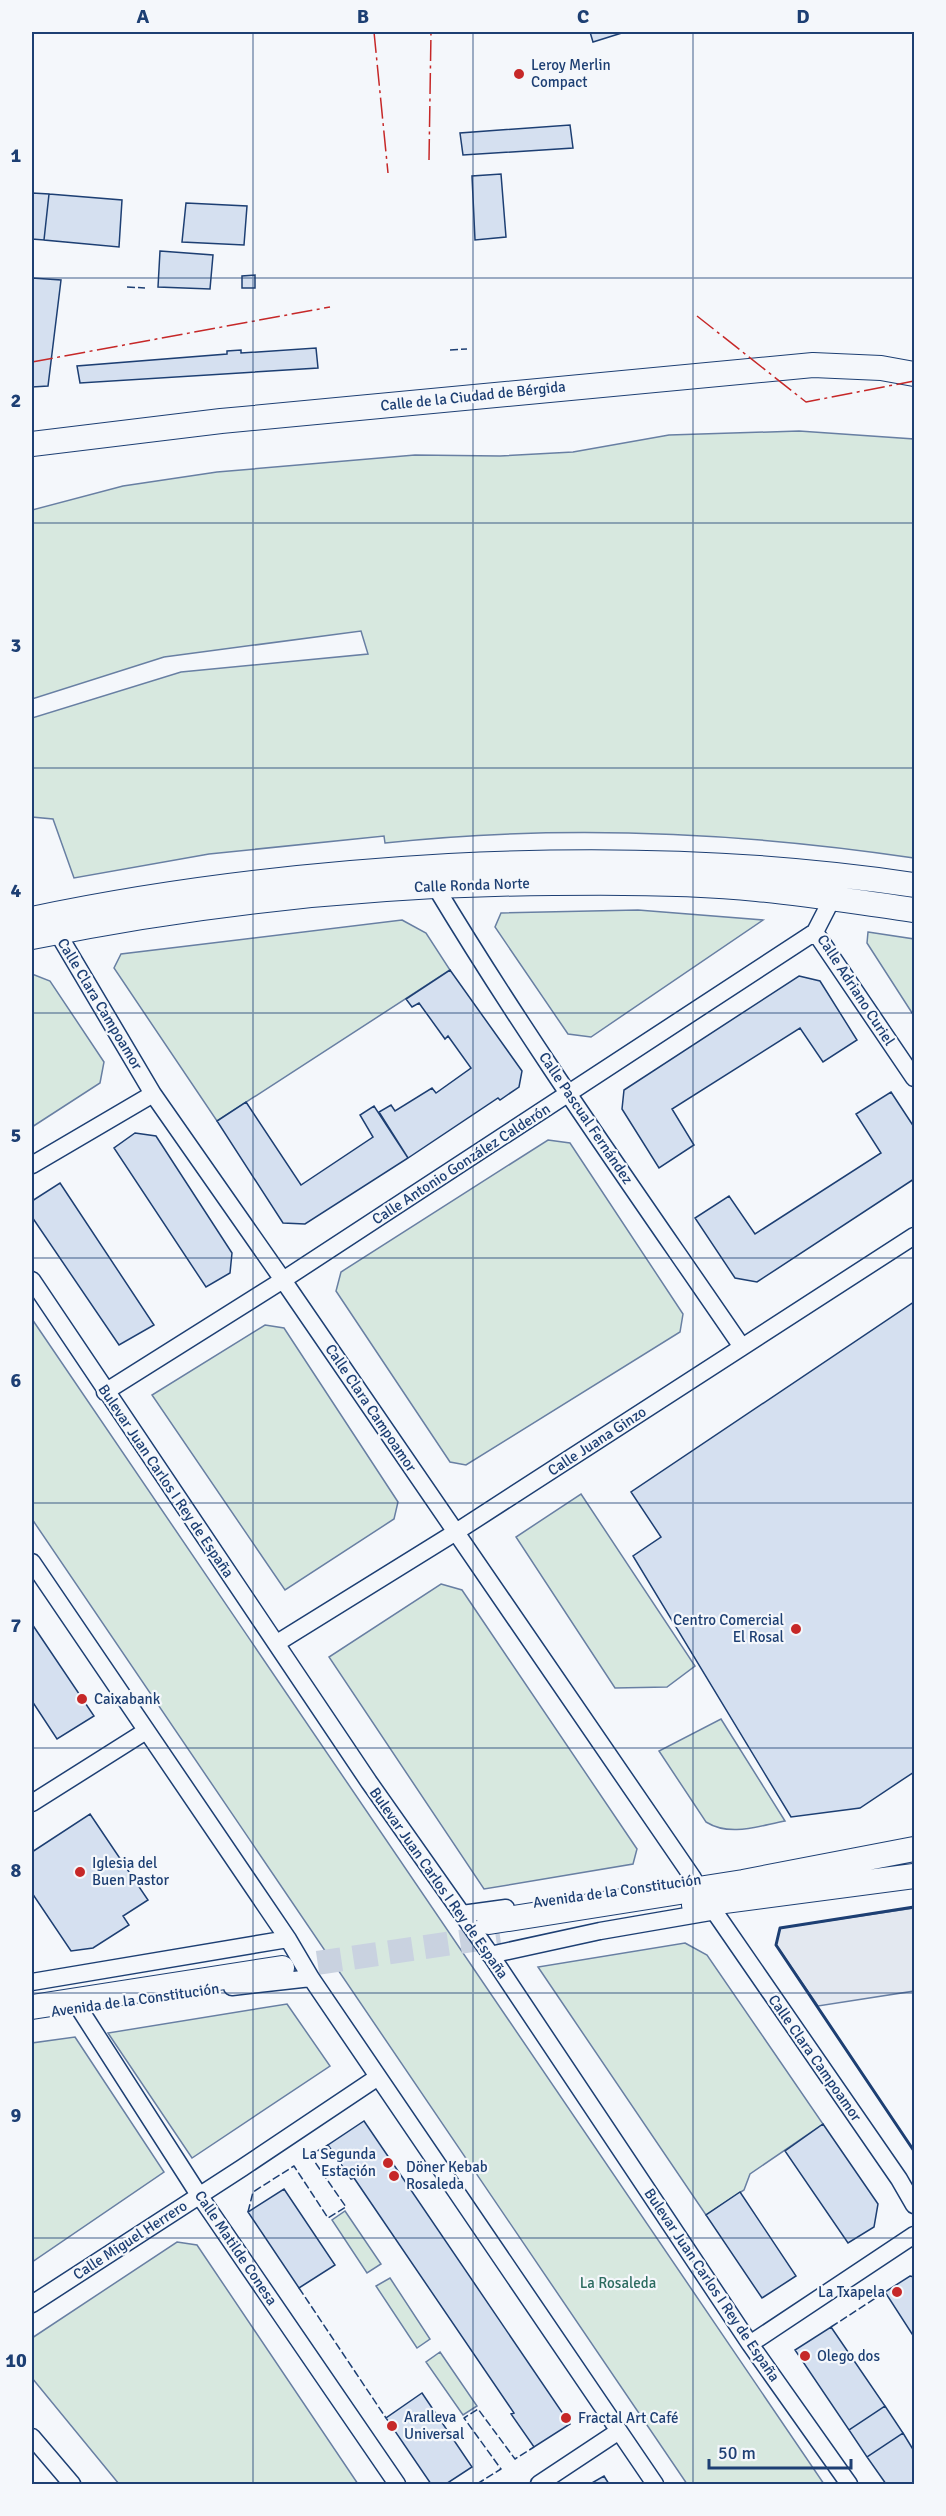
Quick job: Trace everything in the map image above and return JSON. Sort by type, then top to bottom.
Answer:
[{"type":"street","name":"Calle de la Ciudad de Bérgida","points":[[32,444],[233,419],[813,365],[881,368],[915,374]]},
{"type":"street","name":"Calle Ronda Norte","points":[[32,919],[110,903],[254,882],[354,871],[500,864],[654,862],[763,869],[915,885]]},
{"type":"street","name":"Calle Ronda Norte","points":[[32,937],[257,901],[359,890],[524,883],[652,884],[756,889],[915,910]]},
{"type":"street","name":"Calle Pascual Fernández","points":[[435,886],[569,1094],[742,1347]]},
{"type":"street","name":"Calle Adriano Curiel","points":[[832,899],[815,932],[915,1078]]},
{"type":"street","name":"Calle Clara Campoamor","points":[[57,932],[153,1094],[693,1878]]},
{"type":"street","name":"Calle Antonio González Calderón","points":[[105,1392],[283,1280],[815,932]]},
{"type":"street","points":[[32,1166],[153,1094]]},
{"type":"street","name":"Calle Juana Ginzo","points":[[277,1643],[456,1532],[915,1236]]},
{"type":"street","name":"Bulevar Juan Carlos I Rey de España","points":[[32,1280],[105,1392],[369,1782],[462,1914],[493,1938],[750,2344],[849,2484]]},
{"type":"street","points":[[32,1562],[146,1731],[281,1954],[310,1978],[655,2484]]},
{"type":"street","points":[[32,1803],[146,1731]]},
{"type":"street","name":"Avenida de la Constitución","points":[[493,1938],[777,1885],[915,1849]]},
{"type":"street","name":"Avenida de la Constitución","points":[[462,1914],[693,1878],[777,1885],[915,1876]]},
{"type":"street","name":"Avenida de la Constitución","points":[[493,1938],[600,1931],[714,1911],[777,1885]]},
{"type":"street","name":"Calle Clara Campoamor","points":[[714,1911],[915,2205]]},
{"type":"street","points":[[32,1982],[281,1954]]},
{"type":"street","name":"Avenida de la Constitución","points":[[32,1991],[131,1979],[281,1954]]},
{"type":"street","name":"Avenida de la Constitución","points":[[32,2007],[281,1954]]},
{"type":"street","name":"Avenida de la Constitución","points":[[32,2014],[310,1978]]},
{"type":"street","name":"Calle Matilde Conesa","points":[[79,2008],[199,2195],[397,2484]]},
{"type":"street","name":"Calle Miguel Herrero","points":[[32,2304],[378,2077]]},
{"type":"street","points":[[750,2344],[915,2235]]},
{"type":"street","points":[[539,2484],[619,2431]]},
{"type":"street","points":[[32,2437],[72,2484]]},
{"type":"green space","points":[[799,431],[914,439],[914,858],[783,842],[650,834],[517,834],[385,843],[384,836],[209,854],[74,878],[53,819],[32,817],[32,718],[181,672],[368,654],[361,631],[164,657],[32,699],[32,510],[123,486],[217,472],[415,455],[500,456],[573,452],[669,435]]},
{"type":"green space","points":[[638,910],[763,920],[591,1037],[568,1034],[495,927],[501,913]]},
{"type":"green space","points":[[402,920],[426,933],[450,970],[217,1121],[114,968],[121,954]]},
{"type":"green space","points":[[868,932],[914,939],[914,1016],[867,943]]},
{"type":"green space","points":[[32,974],[50,981],[104,1062],[100,1083],[32,1127]]},
{"type":"green space","points":[[548,1140],[570,1143],[683,1314],[680,1332],[466,1465],[450,1462],[336,1291],[341,1272]]},
{"type":"green space","name":"La Rosaleda","points":[[32,1319],[824,2484],[687,2484],[32,1519]]},
{"type":"green space","points":[[265,1325],[284,1328],[398,1502],[394,1519],[285,1590],[152,1395]]},
{"type":"green space","points":[[581,1494],[695,1666],[667,1687],[615,1688],[516,1537]]},
{"type":"green space","points":[[441,1584],[462,1590],[637,1849],[633,1864],[484,1889],[329,1657]]},
{"type":"green space","points":[[721,1719],[785,1821],[734,1830],[706,1822],[659,1751]]},
{"type":"green space","points":[[685,1943],[707,1955],[823,2124],[750,2174],[744,2190],[706,2215],[538,1967]]},
{"type":"green space","points":[[287,2004],[330,2066],[192,2158],[108,2033]]},
{"type":"green space","points":[[75,2037],[164,2172],[32,2262],[32,2043]]},
{"type":"green space","points":[[345,2211],[381,2264],[367,2273],[332,2220]]},
{"type":"green space","points":[[177,2242],[197,2245],[358,2484],[119,2484],[32,2378],[32,2338]]},
{"type":"green space","points":[[390,2278],[430,2339],[417,2348],[376,2286]]},
{"type":"green space","points":[[440,2352],[477,2406],[463,2415],[426,2362]]},
{"type":"shaded area","points":[[914,1908],[914,1991],[818,2006],[776,1945],[780,1928]]},
{"type":"building","points":[[590,32],[625,32],[593,42]]},
{"type":"building","points":[[570,125],[573,148],[463,155],[460,133]]},
{"type":"building","points":[[501,174],[506,237],[475,240],[472,176]]},
{"type":"building","points":[[32,193],[49,194],[44,240],[32,239]]},
{"type":"building","points":[[49,194],[122,200],[119,247],[44,240]]},
{"type":"building","points":[[186,203],[247,206],[244,245],[182,242]]},
{"type":"building","points":[[160,251],[213,255],[210,289],[158,287]]},
{"type":"building","points":[[255,275],[255,288],[242,288],[242,276]]},
{"type":"building","points":[[32,278],[61,280],[48,386],[32,387]]},
{"type":"building","points":[[316,348],[318,368],[80,383],[77,366],[227,354],[227,351],[241,350],[241,353]]},
{"type":"building","points":[[450,970],[522,1071],[519,1087],[500,1100],[498,1098],[408,1158],[379,1112],[391,1105],[395,1111],[432,1088],[436,1093],[471,1068],[448,1036],[445,1039],[419,1003],[412,1007],[406,999]]},
{"type":"building","points":[[799,976],[820,981],[857,1040],[823,1062],[800,1028],[672,1109],[694,1145],[659,1168],[622,1109],[624,1090]]},
{"type":"building","points":[[891,1092],[914,1127],[914,1179],[757,1282],[735,1278],[695,1218],[729,1196],[755,1234],[881,1153],[856,1114]]},
{"type":"building","points":[[246,1102],[301,1185],[373,1137],[360,1115],[374,1106],[408,1158],[305,1224],[283,1223],[217,1121]]},
{"type":"building","points":[[135,1133],[156,1136],[232,1253],[230,1273],[206,1287],[114,1148]]},
{"type":"building","points":[[60,1183],[154,1325],[119,1345],[32,1217],[32,1201]]},
{"type":"building","name":"Centro Comercial El Rosal","points":[[914,1302],[914,1772],[860,1808],[791,1817],[633,1556],[661,1537],[631,1492]]},
{"type":"building","points":[[32,1624],[94,1716],[57,1739],[32,1701]]},
{"type":"building","name":"Iglesia del Buen Pastor","points":[[90,1814],[148,1900],[123,1916],[129,1925],[93,1948],[71,1951],[32,1893],[32,1852]]},
{"type":"building","points":[[364,2121],[570,2424],[534,2447],[511,2414],[514,2413],[354,2178],[351,2179],[328,2145]]},
{"type":"building","points":[[823,2124],[878,2204],[874,2227],[848,2243],[785,2151]]},
{"type":"building","points":[[284,2189],[335,2265],[299,2288],[248,2212]]},
{"type":"building","points":[[740,2192],[796,2276],[762,2298],[706,2215]]},
{"type":"building","points":[[910,2276],[914,2277],[914,2337],[885,2292]]},
{"type":"building","points":[[831,2327],[885,2406],[849,2430],[795,2350]]},
{"type":"building","points":[[422,2393],[472,2467],[446,2484],[431,2484],[386,2418]]},
{"type":"building","points":[[885,2406],[903,2433],[867,2457],[849,2430]]},
{"type":"building","points":[[903,2433],[914,2451],[914,2484],[886,2484],[867,2457]]},
{"type":"building","points":[[604,2476],[609,2484],[590,2484]]},
{"type":"tunnel","points":[[282,1968],[500,1936]]},
{"type":"fence","points":[[127,287],[145,288]]},
{"type":"fence","points":[[450,350],[467,349]]},
{"type":"fence","points":[[248,2212],[253,2192],[294,2166],[328,2218],[346,2207],[310,2155],[328,2145]]},
{"type":"fence","points":[[299,2288],[386,2418]]},
{"type":"fence","points":[[831,2327],[885,2292]]},
{"type":"fence","points":[[477,2484],[501,2469],[464,2418],[478,2409],[515,2459],[534,2447]]},
{"type":"wall","points":[[914,1907],[780,1928],[776,1945],[914,2151]]},
{"type":"power","points":[[374,32],[388,173]]},
{"type":"power","points":[[429,160],[431,32]]},
{"type":"power","points":[[32,362],[330,307]]},
{"type":"power","points":[[697,316],[806,402],[914,381]]},
{"type":"place","name":"Leroy Merlin Compact","points":[[519,74]]},
{"type":"place","name":"Centro Comercial El Rosal","points":[[796,1629]]},
{"type":"place","name":"Caixabank","points":[[82,1699]]},
{"type":"place","name":"Iglesia del Buen Pastor","points":[[80,1872]]},
{"type":"place","name":"La Segunda Estación","points":[[388,2163]]},
{"type":"place","name":"Döner Kebab Rosaleda","points":[[394,2176]]},
{"type":"place","name":"La Txapela","points":[[897,2292]]},
{"type":"place","name":"Olego dos","points":[[805,2356]]},
{"type":"place","name":"Fractal Art Café","points":[[566,2418]]},
{"type":"place","name":"Aralleva Universal","points":[[392,2426]]}]
